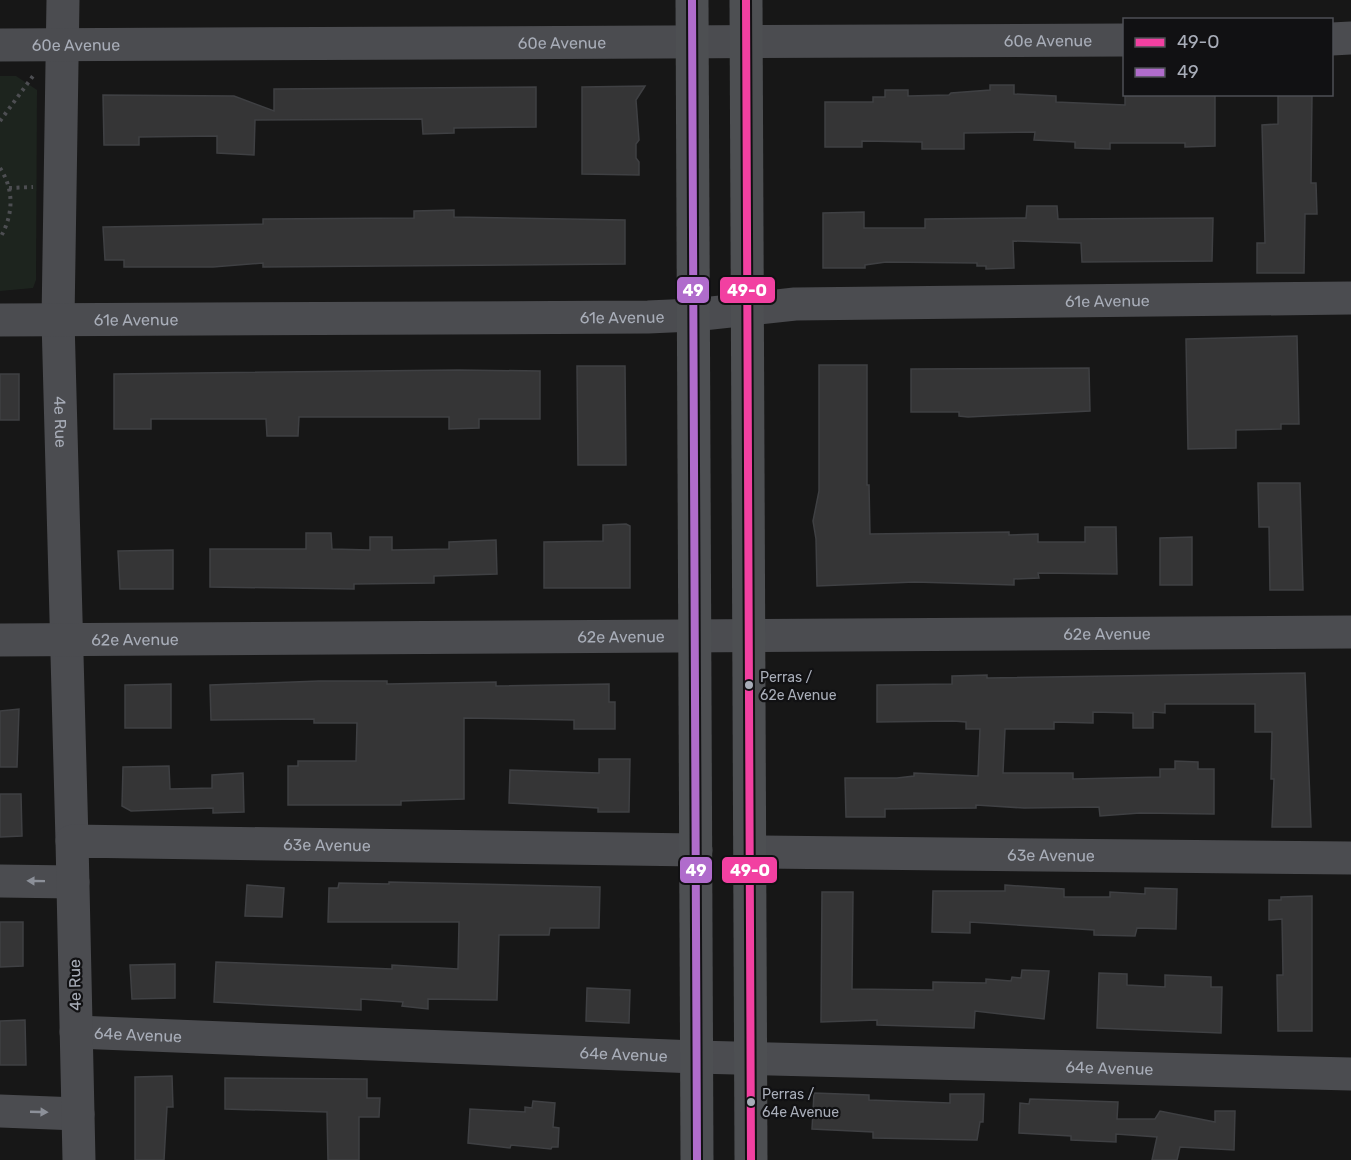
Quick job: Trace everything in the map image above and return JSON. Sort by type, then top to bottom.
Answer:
[{"type":"main road","points":[[692,0],[697,1160]]},
{"type":"main road","points":[[746,0],[751,1160]]},
{"type":"street","name":"4e Rue","points":[[63,0],[58,320],[72,842]]},
{"type":"street","points":[[1333,39],[1351,38]]},
{"type":"street","name":"60e Avenue","points":[[0,45],[1123,40]]},
{"type":"street","name":"61e Avenue","points":[[0,320],[693,315],[795,304],[1351,298]]},
{"type":"street","name":"62e Avenue","points":[[0,640],[1351,632]]},
{"type":"street","points":[[0,880],[73,882],[72,842]]},
{"type":"street","name":"63e Avenue","points":[[72,842],[696,850]]},
{"type":"street","name":"63e Avenue","points":[[751,852],[1351,858]]},
{"type":"street","name":"4e Rue","points":[[73,882],[79,1160]]},
{"type":"street","name":"64e Avenue","points":[[76,1032],[696,1057],[1351,1074]]},
{"type":"street","points":[[0,1111],[78,1114]]},
{"type":"path","points":[[0,121],[26,83],[64,45]]},
{"type":"path","points":[[0,168],[9,188],[9,221],[0,238]]},
{"type":"path","points":[[9,188],[29,188]]},
{"type":"shaded area","points":[[0,76],[16,76],[37,90],[36,280],[33,288],[0,291]]},
{"type":"building","points":[[990,85],[1014,85],[1014,94],[1056,96],[1056,102],[1125,105],[1125,96],[1215,96],[1215,146],[1185,147],[1185,143],[1110,143],[1110,149],[1075,148],[1075,142],[1034,140],[1035,132],[964,133],[964,149],[922,149],[922,142],[862,141],[862,147],[825,147],[825,102],[873,102],[873,97],[885,97],[885,90],[908,90],[908,96],[949,95],[990,90]]},
{"type":"building","points":[[645,86],[636,100],[639,140],[636,144],[636,158],[639,162],[639,175],[582,174],[582,87]]},
{"type":"building","points":[[536,87],[536,127],[454,128],[454,133],[423,134],[422,119],[255,120],[254,155],[217,153],[217,136],[139,137],[139,145],[104,145],[103,95],[234,96],[274,111],[274,89]]},
{"type":"building","points":[[1278,96],[1312,96],[1311,183],[1316,183],[1317,214],[1305,214],[1304,273],[1257,273],[1257,243],[1265,243],[1262,125],[1278,124]]},
{"type":"building","points":[[1027,206],[1057,206],[1058,219],[1213,218],[1212,261],[1082,262],[1081,243],[1013,241],[1014,268],[986,269],[986,266],[977,266],[977,263],[886,262],[865,265],[865,268],[823,268],[823,213],[864,212],[864,228],[925,228],[925,219],[1026,218]]},
{"type":"building","points":[[454,210],[454,217],[625,220],[625,264],[263,267],[263,263],[213,267],[124,267],[124,260],[105,260],[103,227],[263,224],[263,219],[414,218],[414,211]]},
{"type":"building","points":[[1297,336],[1299,424],[1281,424],[1281,429],[1236,430],[1236,448],[1188,449],[1186,339]]},
{"type":"building","points":[[819,365],[867,365],[867,485],[869,485],[870,534],[1009,532],[1009,535],[1038,534],[1038,542],[1085,542],[1085,527],[1116,527],[1117,574],[1038,573],[1039,578],[1014,579],[1014,585],[915,582],[817,586],[816,539],[813,521],[819,491]]},
{"type":"building","points":[[577,366],[625,366],[626,465],[578,465]]},
{"type":"building","points":[[1089,368],[1090,411],[968,417],[959,416],[959,412],[911,412],[911,369]]},
{"type":"building","points":[[540,371],[540,419],[479,419],[479,428],[449,429],[449,417],[299,417],[298,436],[267,436],[266,419],[151,419],[151,429],[114,429],[114,374]]},
{"type":"building","points":[[0,374],[19,374],[19,420],[0,420]]},
{"type":"building","points":[[1258,483],[1300,483],[1303,590],[1270,590],[1269,527],[1259,527]]},
{"type":"building","points":[[626,524],[630,526],[630,588],[544,588],[544,542],[603,541],[603,525]]},
{"type":"building","points":[[306,533],[331,533],[332,549],[370,550],[370,537],[392,537],[392,550],[449,549],[449,542],[496,540],[497,574],[434,576],[434,583],[354,584],[354,589],[210,587],[210,549],[306,549]]},
{"type":"building","points":[[1192,537],[1192,585],[1160,585],[1160,538]]},
{"type":"building","points":[[173,550],[173,589],[120,589],[118,551]]},
{"type":"building","points":[[1305,673],[1311,827],[1272,827],[1274,779],[1271,779],[1272,732],[1255,732],[1255,704],[1165,704],[1165,713],[1153,712],[1153,728],[1133,728],[1133,713],[1093,712],[1093,723],[1054,722],[1054,729],[1005,729],[1003,773],[1073,773],[1073,779],[1160,777],[1160,769],[1175,769],[1175,761],[1198,762],[1198,769],[1214,769],[1214,814],[1140,813],[1100,816],[1099,807],[1024,808],[976,805],[976,808],[885,809],[885,817],[846,817],[845,778],[897,778],[914,776],[914,773],[978,776],[980,729],[966,729],[966,722],[953,721],[877,722],[877,685],[952,684],[952,676],[987,675],[987,678]]},
{"type":"building","points":[[387,681],[387,684],[496,682],[496,686],[609,684],[609,702],[615,702],[615,729],[574,729],[574,720],[464,718],[464,799],[401,801],[401,805],[288,805],[288,766],[298,766],[298,761],[356,761],[357,723],[314,723],[314,719],[211,720],[210,685]]},
{"type":"building","points":[[171,684],[171,728],[125,728],[125,685]]},
{"type":"building","points":[[19,709],[17,767],[0,767],[0,711]]},
{"type":"building","points":[[599,759],[630,759],[629,812],[598,812],[598,808],[509,803],[510,770],[599,773]]},
{"type":"building","points":[[169,766],[170,789],[212,788],[212,775],[243,773],[244,812],[213,813],[213,808],[131,811],[122,806],[123,767]]},
{"type":"building","points":[[0,794],[21,794],[22,836],[0,837]]},
{"type":"building","points":[[389,882],[600,887],[599,928],[550,928],[549,935],[499,935],[497,1000],[428,999],[428,1009],[402,1006],[403,1002],[361,999],[361,1010],[214,1002],[216,962],[392,969],[392,965],[458,969],[459,922],[328,922],[329,888],[338,888],[339,883],[389,884]]},
{"type":"building","points":[[247,885],[284,888],[282,917],[245,916]]},
{"type":"building","points":[[1005,885],[1064,889],[1064,897],[1110,897],[1110,892],[1145,894],[1145,888],[1177,889],[1176,929],[1137,928],[1135,936],[1094,935],[1094,930],[970,922],[970,933],[932,932],[933,891],[1005,891]]},
{"type":"building","points":[[822,892],[853,892],[852,989],[933,990],[933,982],[986,983],[986,979],[1011,981],[1012,977],[1021,978],[1022,970],[1049,971],[1044,1019],[975,1011],[974,1028],[877,1025],[877,1020],[821,1022]]},
{"type":"building","points":[[1312,896],[1312,1031],[1278,1031],[1277,975],[1283,975],[1282,919],[1269,920],[1269,900],[1281,900],[1281,897]]},
{"type":"building","points":[[0,922],[23,922],[23,966],[0,967]]},
{"type":"building","points":[[175,964],[175,998],[132,999],[130,965]]},
{"type":"building","points":[[1099,973],[1127,974],[1127,985],[1165,987],[1165,975],[1211,977],[1211,987],[1222,987],[1221,1033],[1097,1028]]},
{"type":"building","points":[[587,988],[630,990],[629,1023],[586,1021]]},
{"type":"building","points":[[25,1020],[26,1065],[0,1065],[0,1021]]},
{"type":"building","points":[[172,1076],[173,1107],[167,1107],[164,1160],[135,1160],[135,1077]]},
{"type":"building","points":[[225,1078],[367,1079],[367,1098],[380,1098],[379,1117],[359,1117],[359,1160],[328,1160],[327,1112],[225,1109]]},
{"type":"building","points":[[814,1093],[869,1095],[869,1100],[950,1103],[950,1094],[984,1094],[983,1122],[980,1122],[977,1140],[873,1138],[873,1132],[812,1129]]},
{"type":"building","points":[[1030,1099],[1118,1102],[1117,1119],[1155,1119],[1160,1111],[1215,1122],[1215,1111],[1235,1111],[1234,1150],[1180,1147],[1177,1160],[1152,1160],[1157,1137],[1116,1134],[1116,1142],[1071,1140],[1071,1136],[1019,1133],[1020,1103],[1029,1104]]},
{"type":"building","points":[[533,1101],[555,1103],[553,1127],[559,1128],[558,1147],[551,1149],[511,1145],[510,1148],[468,1143],[470,1109],[525,1112],[525,1107],[532,1108]]},
{"type":"transit line","name":"49","points":[[692,0],[697,1160]]},
{"type":"transit line","name":"49-O","points":[[746,0],[751,1160]]},
{"type":"place","name":"Perras / 62e Avenue","points":[[749,685]]},
{"type":"place","name":"Perras / 64e Avenue","points":[[751,1102]]}]
